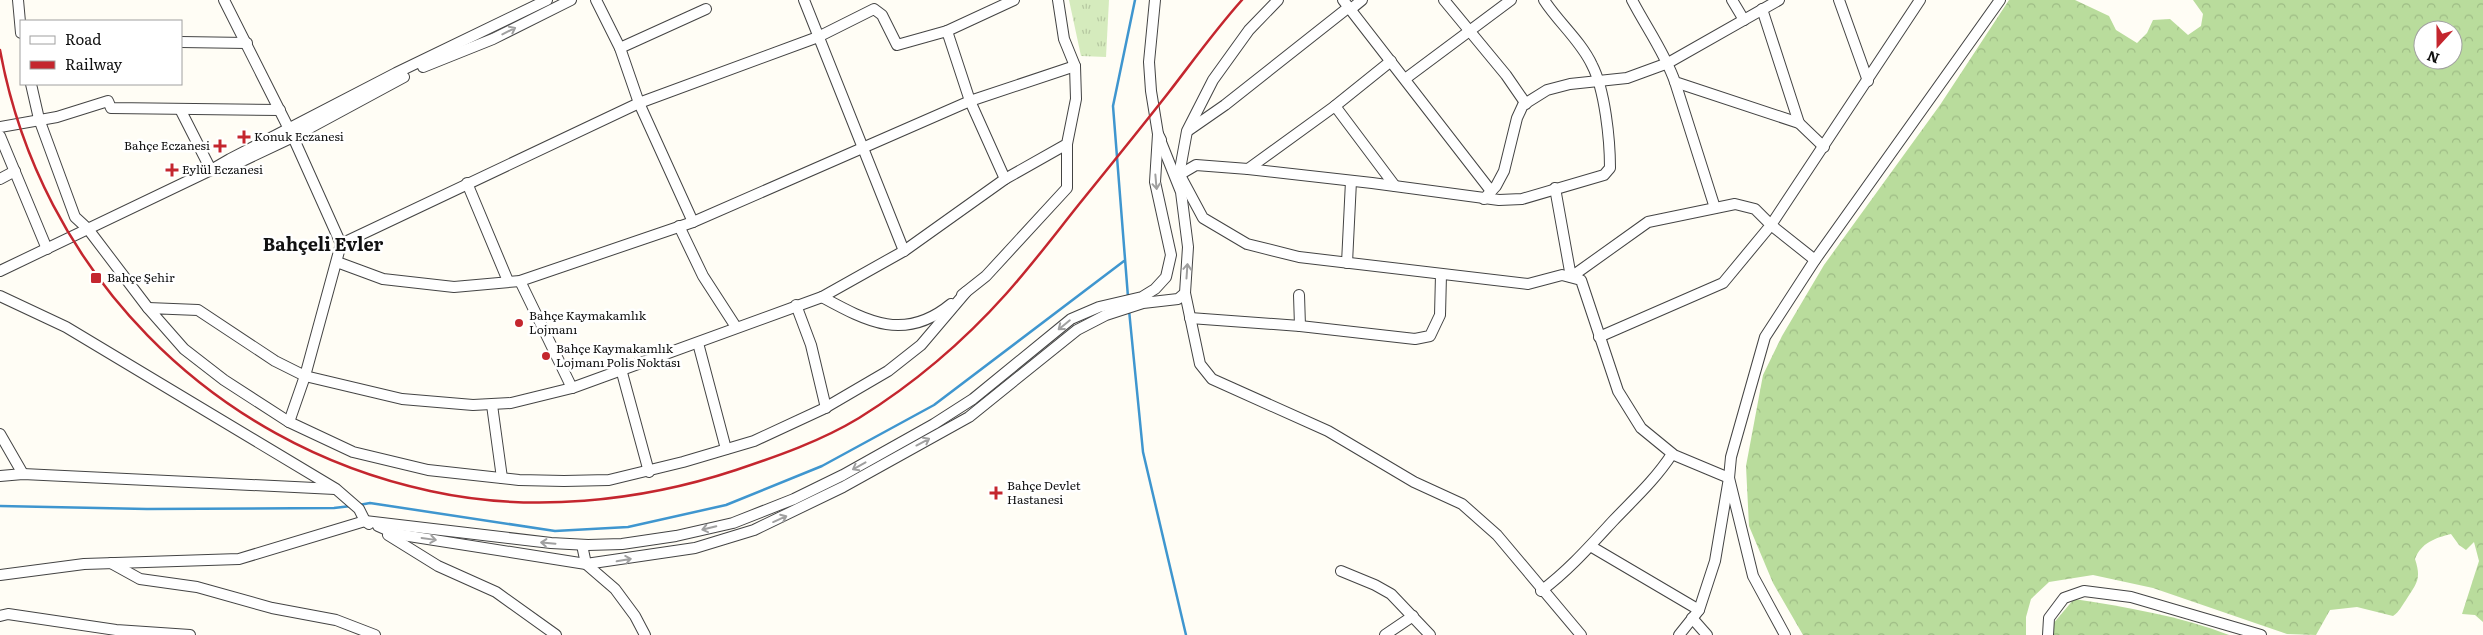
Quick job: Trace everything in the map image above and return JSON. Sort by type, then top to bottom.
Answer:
[{"type":"street","points":[[18,0],[20,22]]},
{"type":"street","points":[[224,0],[291,132],[341,244],[289,422]]},
{"type":"street","points":[[0,271],[212,170],[236,164],[291,132],[546,0]]},
{"type":"street","points":[[291,132],[420,68],[493,39],[570,0]]},
{"type":"street","points":[[596,0],[620,48],[639,103],[693,222]]},
{"type":"street","points":[[804,0],[904,251]]},
{"type":"street","points":[[341,244],[639,103],[818,37],[875,4],[897,45],[947,31],[1014,0]]},
{"type":"street","points":[[822,297],[856,316],[890,326],[917,324],[932,318],[986,276],[1067,188],[1067,144],[1076,99],[1075,66],[1064,39],[1058,0]]},
{"type":"street","points":[[1155,0],[1149,62],[1151,91],[1158,134],[1181,192],[1188,247],[1185,293],[1200,364],[1212,379],[1328,431],[1414,482],[1462,504],[1497,535],[1542,591],[1581,635]]},
{"type":"street","points":[[1179,175],[1188,131],[1213,80],[1249,30],[1278,0]]},
{"type":"street","points":[[1188,131],[1226,104],[1347,5],[1362,0]]},
{"type":"street","points":[[1444,0],[1506,75],[1526,104]]},
{"type":"street","points":[[1405,79],[1511,0]]},
{"type":"street","points":[[1179,175],[1196,165],[1248,169],[1488,195],[1499,200],[1522,199],[1604,175],[1610,168],[1598,80],[1592,64],[1544,0]]},
{"type":"street","points":[[1632,0],[1651,37],[1668,63],[1716,208]]},
{"type":"street","points":[[1732,0],[1744,20]]},
{"type":"street","points":[[1488,195],[1504,171],[1516,118],[1526,104],[1547,90],[1570,84],[1627,78],[1668,63],[1779,0]]},
{"type":"street","points":[[1839,0],[1868,81]]},
{"type":"street","points":[[1599,337],[1723,283],[1771,225],[1824,148],[1920,0]]},
{"type":"street","points":[[1679,635],[1699,610],[1715,561],[1731,457],[1765,337],[1815,260],[2000,0]]},
{"type":"street","points":[[1347,5],[1405,79],[1488,195]]},
{"type":"street","points":[[620,48],[706,9]]},
{"type":"street","points":[[1762,10],[1799,124]]},
{"type":"street","points":[[487,29],[493,39]]},
{"type":"street","points":[[947,31],[970,101],[1005,178]]},
{"type":"street","points":[[182,42],[246,43]]},
{"type":"street","points":[[1248,169],[1335,106],[1391,61]]},
{"type":"street","points":[[337,262],[383,279],[454,287],[520,281],[693,222],[863,150],[970,101],[1075,66]]},
{"type":"street","points":[[1675,82],[1799,124],[1824,148]]},
{"type":"street","points":[[31,85],[39,119],[75,217],[88,228],[148,308],[184,349],[224,380],[289,422],[354,452],[382,460],[428,470],[502,478],[564,481],[609,480],[649,472],[726,450],[754,441],[826,408],[888,371],[921,345],[966,292]]},
{"type":"street","points":[[0,127],[57,117],[108,101],[111,108],[280,110]]},
{"type":"street","points":[[1335,106],[1395,186]]},
{"type":"street","points":[[180,109],[212,170]]},
{"type":"street","points":[[1158,134],[1203,218],[1247,244],[1299,257],[1441,275],[1528,284],[1562,275],[1581,280],[1618,391],[1640,428],[1672,454],[1729,478]]},
{"type":"street","points":[[1141,300],[1166,277],[1172,255],[1155,182],[1158,134]]},
{"type":"street","points":[[0,136],[47,249]]},
{"type":"street","points":[[148,308],[198,310],[274,361],[304,376],[402,399],[492,405],[511,403],[572,388],[822,297],[904,251],[1005,178],[1067,144]]},
{"type":"street","points":[[0,179],[15,171]]},
{"type":"street","points":[[1347,263],[1351,181]]},
{"type":"street","points":[[467,183],[508,281]]},
{"type":"street","points":[[1555,188],[1571,278]]},
{"type":"street","points":[[1571,278],[1648,222],[1735,204],[1755,209],[1771,225],[1815,260]]},
{"type":"street","points":[[679,226],[703,276],[736,327]]},
{"type":"street","points":[[1190,318],[1300,326],[1415,339],[1430,336],[1440,315],[1441,275]]},
{"type":"street","points":[[520,281],[572,388]]},
{"type":"street","points":[[0,575],[84,564],[239,559],[365,521],[582,545],[622,544],[676,536],[733,523],[794,499],[934,424],[973,399],[1071,319],[1141,300],[1178,299],[1185,293]]},
{"type":"street","points":[[1299,295],[1300,326]]},
{"type":"street","points":[[0,296],[66,327],[338,491],[359,509],[365,521],[438,566],[496,592],[556,635]]},
{"type":"street","points":[[796,305],[811,345],[826,408]]},
{"type":"street","points":[[365,521],[396,534],[586,564],[695,548],[754,530],[793,513],[969,417],[1077,330],[1107,310]]},
{"type":"street","points":[[698,343],[726,450]]},
{"type":"street","points":[[621,369],[649,472]]},
{"type":"street","points":[[492,405],[502,478]]},
{"type":"street","points":[[0,434],[23,474]]},
{"type":"street","points":[[1542,591],[1592,546],[1658,475],[1672,454]]},
{"type":"street","points":[[0,476],[23,474],[338,491]]},
{"type":"street","points":[[1729,478],[1753,576],[1785,635]]},
{"type":"street","points":[[582,545],[586,564],[615,590],[635,616],[645,635]]},
{"type":"street","points":[[1592,546],[1699,610]]},
{"type":"street","points":[[111,563],[140,579],[197,587],[262,605],[336,620],[375,635]]},
{"type":"street","points":[[1341,571],[1375,584],[1391,594],[1430,635]]},
{"type":"street","points":[[2048,635],[2049,618],[2064,598],[2084,591],[2131,598],[2260,635]]},
{"type":"street","points":[[0,616],[8,614],[116,630],[190,635]]},
{"type":"street","points":[[1385,635],[1413,616]]},
{"type":"street","points":[[1692,618],[1707,635]]},
{"type":"green space","points":[[1069,0],[1109,0],[1106,57],[1081,56]]},
{"type":"green space","points":[[2009,0],[2075,0],[2109,16],[2116,30],[2137,43],[2147,33],[2153,20],[2170,19],[2188,35],[2201,26],[2203,14],[2193,0],[2483,0],[2483,622],[2475,615],[2462,614],[2479,561],[2474,542],[2466,550],[2459,545],[2451,534],[2429,542],[2418,553],[2415,559],[2418,572],[2417,581],[2400,609],[2393,616],[2357,607],[2330,610],[2316,635],[2287,634],[2153,588],[2093,575],[2049,582],[2031,599],[2026,617],[2026,635],[1803,635],[1773,583],[1749,526],[1746,466],[1763,375],[1782,336],[1824,265],[1940,105]]},
{"type":"green space","points":[[2074,599],[2172,617],[2229,635],[2053,635],[2052,625]]},
{"type":"waterway","points":[[1128,297],[1113,106],[1135,0]]},
{"type":"waterway","points":[[359,505],[370,503],[555,531],[628,527],[726,505],[822,466],[934,405],[1124,261]]},
{"type":"waterway","points":[[1129,310],[1143,452],[1186,635]]},
{"type":"waterway","points":[[0,506],[147,509],[334,508],[351,506]]},
{"type":"railway","points":[[0,50],[21,130],[53,205],[96,274],[148,335],[208,389],[276,433],[350,468],[430,491],[468,498],[506,502],[584,501],[623,497],[699,481],[783,453],[845,426],[879,405],[918,377],[973,329],[1025,272],[1242,0]]},
{"type":"place","name":"Konuk Eczanesi","points":[[244,137]]},
{"type":"place","name":"Bahçe Eczanesi","points":[[220,146]]},
{"type":"place","name":"Eylül Eczanesi","points":[[172,170]]},
{"type":"place","name":"Bahçe Şehir","points":[[96,278]]},
{"type":"place","name":"Bahçe Kaymakamlık Lojmanı","points":[[519,323]]},
{"type":"place","name":"Bahçe Kaymakamlık Lojmanı Polis Noktası","points":[[546,356]]},
{"type":"place","name":"Bahçe Devlet Hastanesi","points":[[996,493]]},
{"type":"district","name":"Bahçeli Evler","points":[[323,245]]}]
